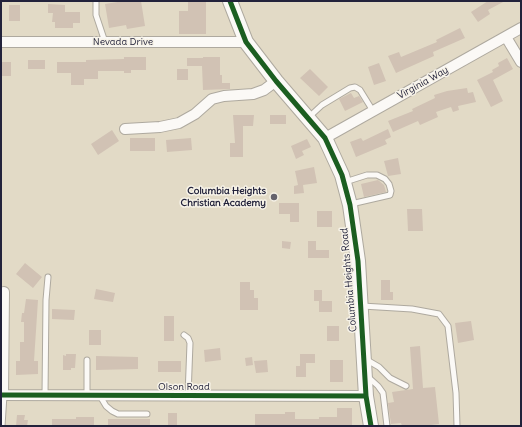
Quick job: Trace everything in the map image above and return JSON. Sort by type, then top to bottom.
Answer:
[{"type":"street","name":"Columbia Heights Road","points":[[230,1],[246,42],[276,81],[325,138],[342,175],[350,205],[358,261],[366,396],[371,426]]},
{"type":"street","name":"Virginia Way","points":[[325,138],[521,28]]},
{"type":"street","points":[[506,37],[521,62]]},
{"type":"street","name":"Nevada Drive","points":[[1,42],[246,42]]},
{"type":"street","points":[[125,130],[160,127],[179,123],[212,100],[224,96],[253,94],[264,90],[276,81]]},
{"type":"street","points":[[3,395],[4,292]]},
{"type":"street","name":"Olson Road","points":[[3,395],[366,396]]},
{"type":"lane","points":[[96,1],[96,15],[105,42]]},
{"type":"lane","points":[[308,118],[322,105],[350,88],[356,87],[360,90],[373,111]]},
{"type":"lane","points":[[343,182],[367,175],[377,175],[385,178],[389,184],[391,191],[390,195],[350,205]]},
{"type":"lane","points":[[46,395],[46,300],[48,276]]},
{"type":"lane","points":[[361,306],[412,309],[439,314],[448,326],[456,393],[457,426]]},
{"type":"lane","points":[[184,335],[188,338],[190,343],[188,396]]},
{"type":"lane","points":[[364,358],[378,367],[390,378],[406,386]]},
{"type":"lane","points":[[87,360],[87,395]]},
{"type":"lane","points":[[365,374],[383,393],[387,426]]},
{"type":"lane","points":[[2,426],[3,395]]},
{"type":"lane","points":[[100,396],[106,406],[118,414],[147,414]]},
{"type":"building","points":[[124,1],[141,1],[145,26],[127,29],[126,25],[109,28],[105,4]]},
{"type":"building","points":[[188,1],[206,1],[206,34],[179,34],[179,11],[188,11]]},
{"type":"building","points":[[488,1],[505,1],[488,10],[490,14],[478,22],[471,12]]},
{"type":"building","points":[[48,4],[65,5],[65,12],[80,12],[80,23],[73,23],[73,28],[55,28],[55,22],[52,22],[53,13],[48,13]]},
{"type":"building","points":[[9,5],[20,5],[20,21],[9,21]]},
{"type":"building","points":[[460,28],[465,38],[433,52],[434,56],[396,73],[388,56],[399,52],[401,57],[437,42],[436,40]]},
{"type":"building","points":[[124,57],[146,57],[146,70],[131,70],[131,73],[124,73],[124,71],[98,71],[98,79],[84,79],[84,85],[71,85],[71,73],[57,73],[57,62],[86,62],[86,60],[124,59]]},
{"type":"building","points":[[220,57],[220,75],[222,75],[222,83],[230,83],[230,89],[203,90],[202,66],[187,66],[187,58]]},
{"type":"building","points":[[507,58],[513,69],[493,80],[503,101],[491,107],[477,80],[493,72],[492,70],[499,66],[498,63]]},
{"type":"building","points":[[28,60],[45,60],[45,69],[28,69]]},
{"type":"building","points":[[1,62],[11,62],[11,76],[1,76]]},
{"type":"building","points":[[379,63],[386,81],[374,85],[368,67]]},
{"type":"building","points":[[177,69],[188,69],[188,80],[177,80]]},
{"type":"building","points":[[310,69],[328,87],[319,96],[300,78]]},
{"type":"building","points":[[467,88],[468,93],[473,92],[476,102],[458,106],[459,110],[453,112],[451,107],[436,112],[438,117],[420,125],[418,121],[393,132],[388,121],[413,111],[412,109],[435,98],[434,95],[447,91]]},
{"type":"building","points":[[351,93],[354,98],[359,96],[363,102],[345,111],[339,99]]},
{"type":"building","points":[[233,115],[254,115],[253,126],[243,126],[243,157],[230,157],[230,143],[235,143]]},
{"type":"building","points":[[270,115],[286,115],[286,124],[270,124]]},
{"type":"building","points":[[388,129],[391,137],[385,140],[387,144],[356,157],[350,142],[361,138],[363,141]]},
{"type":"building","points":[[112,130],[119,141],[98,155],[91,144]]},
{"type":"building","points":[[130,138],[155,138],[155,151],[130,151]]},
{"type":"building","points":[[191,138],[192,150],[167,152],[166,140]]},
{"type":"building","points":[[307,139],[311,147],[302,151],[304,155],[296,159],[291,146]]},
{"type":"building","points":[[398,158],[401,174],[388,176],[384,161]]},
{"type":"building","points":[[314,167],[317,183],[303,185],[304,193],[294,194],[294,186],[298,185],[295,171]]},
{"type":"building","points":[[378,180],[384,185],[386,192],[364,197],[361,184]]},
{"type":"building","points":[[279,203],[299,203],[299,222],[290,222],[290,214],[279,214]]},
{"type":"building","points":[[407,209],[422,209],[423,231],[408,231]]},
{"type":"building","points":[[317,211],[332,211],[332,227],[317,227]]},
{"type":"building","points":[[282,241],[291,242],[290,249],[282,248]]},
{"type":"building","points":[[308,241],[316,241],[316,250],[329,250],[329,258],[308,258]]},
{"type":"building","points":[[25,263],[42,277],[33,288],[16,274]]},
{"type":"building","points":[[381,280],[390,280],[390,292],[393,292],[393,300],[381,300]]},
{"type":"building","points":[[240,282],[250,282],[250,290],[254,290],[254,298],[258,298],[258,310],[240,310]]},
{"type":"building","points":[[96,289],[115,293],[113,302],[94,299]]},
{"type":"building","points":[[314,290],[322,290],[322,301],[332,301],[332,312],[319,312],[319,301],[314,301]]},
{"type":"building","points":[[26,299],[38,300],[34,361],[38,361],[38,374],[16,375],[16,361],[20,361],[20,342],[24,342],[24,322],[21,322]]},
{"type":"building","points":[[52,309],[75,310],[74,320],[52,319]]},
{"type":"building","points":[[164,316],[174,316],[174,341],[164,341]]},
{"type":"building","points":[[471,321],[474,340],[458,343],[455,323]]},
{"type":"building","points":[[327,326],[339,326],[339,341],[327,341]]},
{"type":"building","points":[[89,330],[101,330],[101,345],[89,345]]},
{"type":"building","points":[[420,346],[423,388],[435,387],[439,424],[402,426],[401,423],[391,424],[388,403],[394,402],[392,392],[413,389],[410,347]]},
{"type":"building","points":[[220,348],[221,360],[205,362],[204,350]]},
{"type":"building","points":[[66,354],[76,354],[75,368],[71,368],[71,370],[63,370],[63,355],[66,356]]},
{"type":"building","points":[[300,354],[315,354],[315,363],[306,363],[306,377],[296,377],[296,366],[300,366]]},
{"type":"building","points":[[96,356],[138,357],[138,369],[96,370]]},
{"type":"building","points":[[252,357],[253,365],[246,366],[245,358]]},
{"type":"building","points":[[267,360],[268,372],[256,373],[254,361]]},
{"type":"building","points":[[330,360],[343,360],[343,382],[330,382]]},
{"type":"building","points":[[158,361],[181,361],[181,372],[158,372]]},
{"type":"building","points":[[337,408],[352,408],[352,426],[255,426],[255,414],[285,414],[285,412],[295,412],[295,419],[319,419],[319,417],[337,417]]},
{"type":"building","points":[[168,413],[177,413],[177,425],[168,425]]},
{"type":"building","points":[[17,415],[25,415],[24,420],[28,420],[27,426],[16,426]]},
{"type":"building","points":[[76,417],[94,417],[94,426],[52,426],[52,419],[76,419]]},
{"type":"building","points":[[108,419],[150,419],[150,426],[108,426]]},
{"type":"cycle path","points":[[230,1],[246,42],[276,81],[325,138],[342,175],[350,205],[358,261],[366,396],[371,426]]},
{"type":"cycle path","points":[[1,395],[366,396]]},
{"type":"place","name":"Columbia Heights Christian Academy","points":[[274,197]]}]
